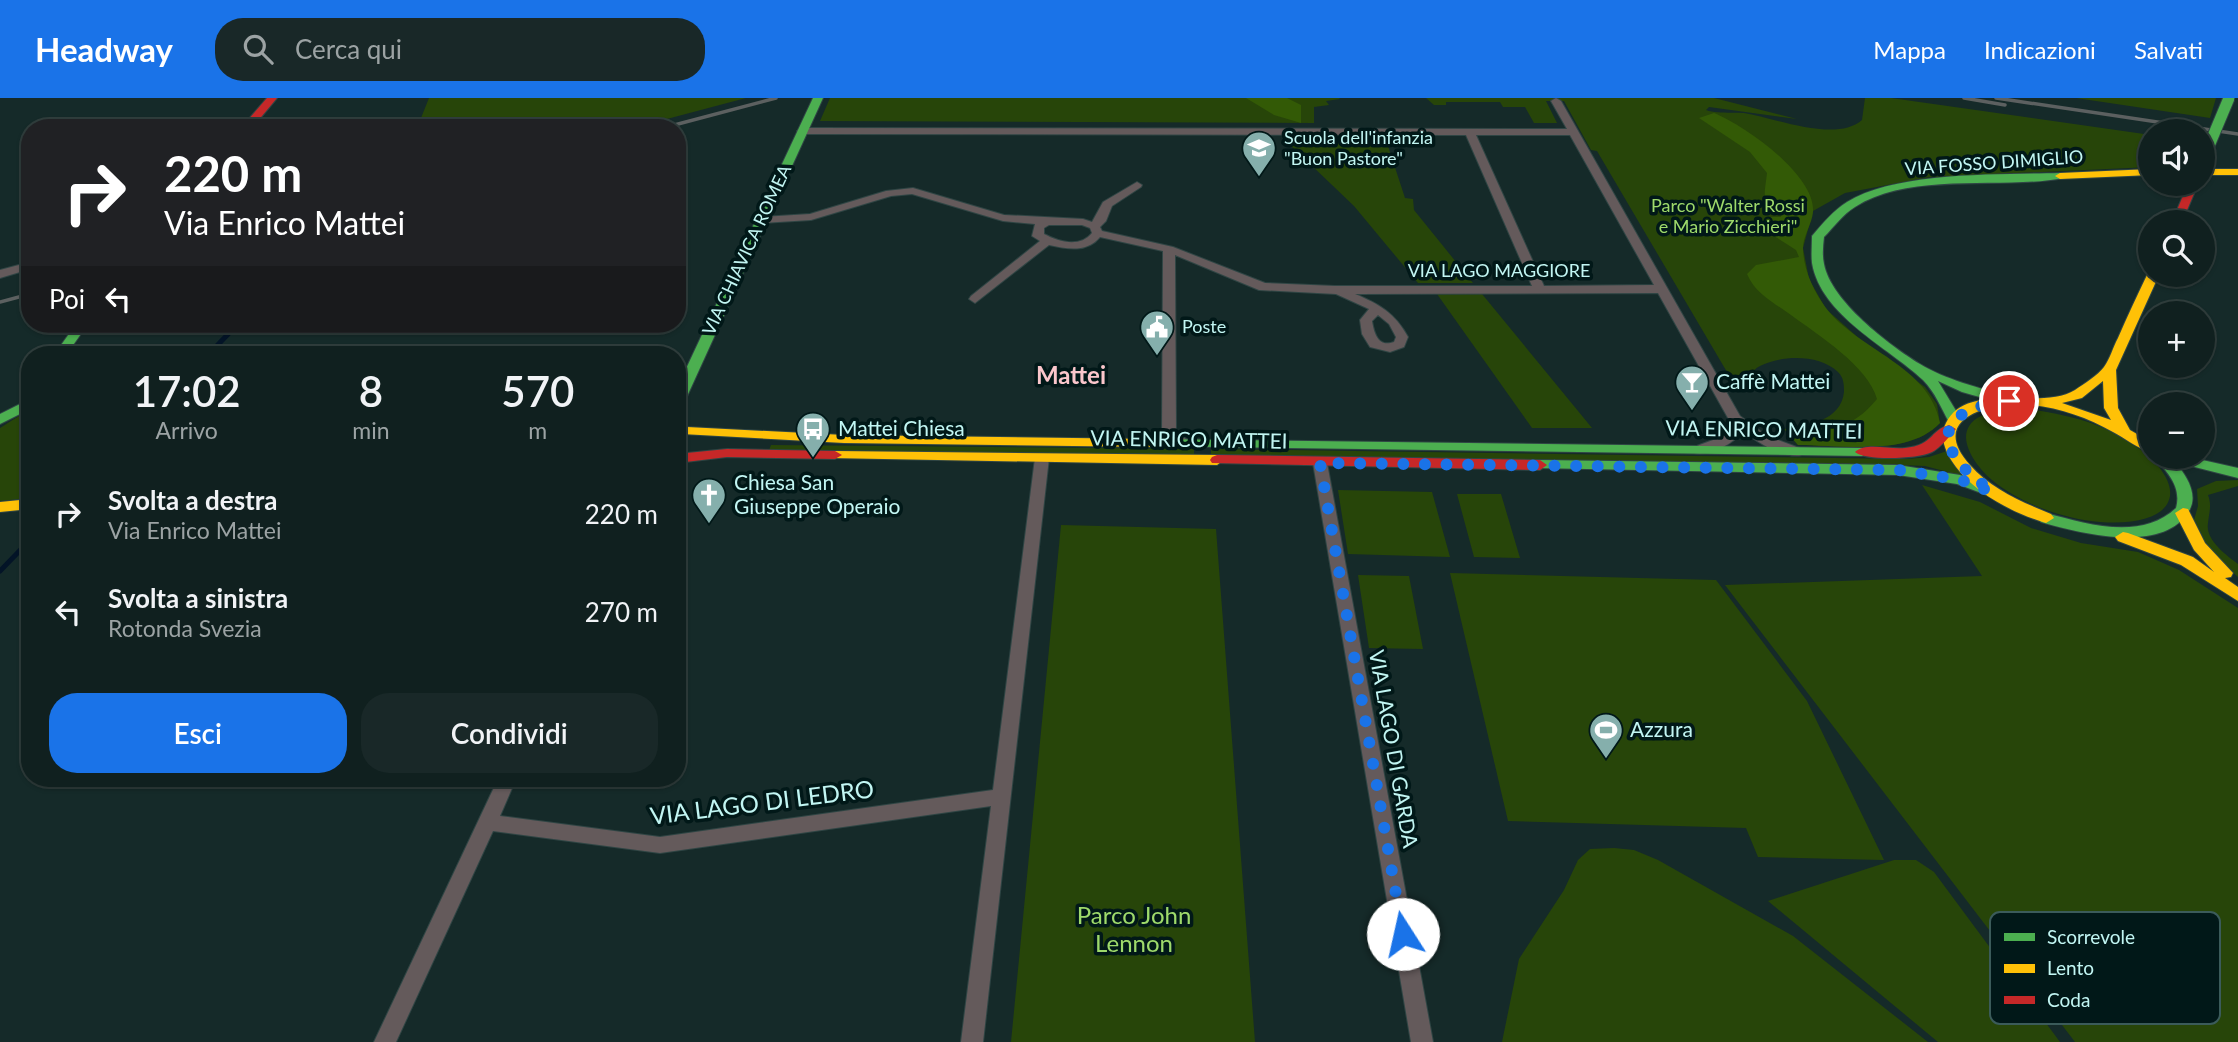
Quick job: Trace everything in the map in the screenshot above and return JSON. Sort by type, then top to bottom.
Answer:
[{"type":"main road","points":[[254,119],[272,98]]},
{"type":"main road","name":"VIA CHIAVICA ROMEA","points":[[686,383],[818,98]]},
{"type":"main road","points":[[2215,131],[2229,98]]},
{"type":"main road","points":[[2215,172],[2238,172]]},
{"type":"main road","name":"VIA FOSSO DIMIGLIO","points":[[2009,401],[1967,389],[1915,366],[1875,337],[1834,299],[1818,265],[1818,236],[1852,204],[1895,190],[1975,180],[2138,173]]},
{"type":"main road","points":[[2009,401],[2056,402],[2077,396],[2109,370],[2147,287]]},
{"type":"main road","name":"VIA FOSSO DIMIGLIO","points":[[1915,366],[1949,404],[1951,448],[1966,470],[1992,492]]},
{"type":"main road","points":[[2109,370],[2111,408],[2124,431]]},
{"type":"main road","name":"VIA ENRICO MATTEI","points":[[686,426],[844,439],[1902,453],[1928,449],[1952,424],[1976,406],[2009,401]]},
{"type":"main road","points":[[2031,402],[2078,412],[2138,439]]},
{"type":"main road","points":[[0,420],[21,407]]},
{"type":"main road","name":"VIA ENRICO MATTEI","points":[[686,456],[727,453],[1898,470],[1961,480],[1992,492]]},
{"type":"main road","points":[[2215,468],[2238,474]]},
{"type":"main road","points":[[2107,531],[2153,530],[2171,524],[2183,513],[2187,500],[2174,469]]},
{"type":"main road","points":[[2185,491],[2193,482],[2206,477],[2238,474]]},
{"type":"main road","points":[[1992,492],[2023,509],[2058,522],[2107,531],[2187,561],[2238,595]]},
{"type":"main road","points":[[0,507],[21,505]]},
{"type":"main road","points":[[0,515],[21,507]]},
{"type":"main road","points":[[2183,513],[2190,534],[2202,553],[2238,583]]},
{"type":"street","points":[[1556,101],[1735,418],[1762,439],[1797,452]]},
{"type":"street","points":[[802,131],[1572,131]]},
{"type":"street","points":[[1470,132],[1539,288]]},
{"type":"street","points":[[1084,245],[1096,238],[1096,229],[1107,204],[1137,185]]},
{"type":"street","points":[[761,220],[811,217],[904,190],[923,193],[1003,218],[1047,222]]},
{"type":"street","points":[[975,299],[1047,241],[1038,236],[1038,227],[1047,222]]},
{"type":"street","name":"VIA LAGO MAGGIORE","points":[[1047,222],[1083,222],[1145,245],[1169,249],[1263,288],[1662,289]]},
{"type":"street","name":"VIA LAGO MAGGIORE","points":[[1047,241],[1056,245],[1145,245]]},
{"type":"street","points":[[1169,249],[1168,433],[1178,442],[1186,444]]},
{"type":"street","points":[[0,274],[21,268]]},
{"type":"street","name":"VIA LAGO MAGGIORE","points":[[1335,290],[1377,308]]},
{"type":"street","points":[[1699,450],[1729,439],[1736,431],[1735,418]]},
{"type":"street","points":[[1145,444],[1156,442],[1168,433]]},
{"type":"street","points":[[972,1042],[1042,458]]},
{"type":"street","name":"VIA LAGO DI GARDA","points":[[1320,463],[1422,1042]]},
{"type":"street","points":[[386,1042],[504,787]]},
{"type":"street","name":"VIA LAGO DI LEDRO","points":[[488,822],[660,845],[1001,797]]},
{"type":"green space","points":[[429,98],[746,98],[667,119],[421,119]]},
{"type":"green space","points":[[830,98],[1340,99],[1326,101],[1329,105],[1314,107],[1314,123],[820,121]]},
{"type":"green space","points":[[1246,98],[1287,98],[1301,105],[1301,123],[1274,115]]},
{"type":"green space","name":"Parco \"Walter Rossi e Mario Zicchieri\"","points":[[1426,98],[1714,98],[1797,119],[1709,107],[1706,110],[1744,113],[1805,127],[1837,129],[1851,127],[1862,120],[1865,98],[1891,98],[2138,133],[2138,168],[1930,177],[1845,193],[1813,211],[1803,248],[1809,279],[1826,309],[1862,341],[1925,387],[1937,404],[1940,423],[1927,434],[1893,445],[1798,445],[1784,429],[1822,420],[1837,410],[1844,392],[1840,374],[1821,362],[1789,358],[1769,362],[1757,368],[1737,389],[1597,151],[1591,150],[1564,101],[1546,101],[1557,123],[1534,123],[1525,107],[1503,107],[1500,102],[1446,102],[1446,105],[1434,105]]},
{"type":"green space","points":[[2076,98],[2216,98],[2210,118]]},
{"type":"green space","points":[[1714,113],[1743,128],[1776,153],[1803,183],[1811,198],[1813,212],[1803,248],[1813,288],[1840,323],[1908,372],[1922,387],[1933,403],[1940,423],[1927,434],[1910,441],[1874,447],[1798,445],[1791,437],[1848,423],[1877,399],[1864,375],[1853,363],[1766,298],[1755,288],[1747,274],[1756,265],[1799,257],[1796,250],[1757,225],[1769,217],[1781,217],[1781,213],[1766,202],[1767,173],[1750,152],[1699,118]]},
{"type":"green space","points":[[1286,141],[1387,143],[1405,198],[1413,199],[1414,210],[1473,283],[1418,283],[1354,206]]},
{"type":"green space","points":[[1437,294],[1482,294],[1592,428],[1532,428]]},
{"type":"green space","points":[[2029,409],[2066,416],[2102,427],[2125,439],[2138,448],[2138,469],[2162,471],[2169,485],[2170,498],[2163,509],[2149,517],[2128,522],[2086,520],[2058,514],[2029,503],[1992,480],[1978,466],[1968,448],[1967,430],[1972,422],[1981,416],[2005,410]]},
{"type":"green space","points":[[21,415],[21,499],[0,501],[0,428]]},
{"type":"green space","points":[[771,445],[1194,449],[1194,456],[769,450]]},
{"type":"green space","points":[[1211,449],[1908,459],[1929,457],[1947,451],[1963,476],[1925,466],[1901,465],[1211,457]]},
{"type":"green space","points":[[2238,480],[2238,486],[2208,495],[2208,529],[2217,547],[2238,564],[2238,577],[2210,552],[2194,520],[2198,506],[2197,489],[2216,481]]},
{"type":"green space","points":[[1922,485],[1980,502],[2031,528],[2081,543],[2138,552],[2179,570],[2238,608],[2238,1042],[2075,1042],[2061,1024],[2220,1024],[2220,912],[1990,912],[1990,931],[1725,585],[1982,576]]},
{"type":"green space","points":[[1338,490],[1432,492],[1450,557],[1348,554]]},
{"type":"green space","points":[[1457,494],[1501,494],[1520,558],[1474,557]]},
{"type":"green space","name":"Parco John Lennon","points":[[1061,525],[1216,529],[1255,1042],[1011,1042]]},
{"type":"green space","name":"Azzura","points":[[1450,573],[1716,580],[1807,701],[1884,860],[1758,857],[1746,828],[1508,821]]},
{"type":"green space","points":[[1358,575],[1409,576],[1423,649],[1369,648]]},
{"type":"green space","points":[[1590,849],[1634,850],[1658,860],[1793,936],[1928,1042],[1502,1042],[1519,959],[1564,890],[1578,860]]},
{"type":"green space","points":[[1894,860],[1916,860],[1934,872],[1990,948],[1990,1024],[2047,1024],[2060,1042],[1938,1042],[1768,901]]},
{"type":"waterway","points":[[217,346],[229,333]]},
{"type":"waterway","points":[[0,571],[21,549]]},
{"type":"railway","points":[[686,122],[776,98]]},
{"type":"railway","points":[[1964,98],[2005,105]]},
{"type":"railway","points":[[1996,98],[2238,134]]},
{"type":"railway","points":[[0,302],[21,296]]},
{"type":"traffic: fast","points":[[686,384],[818,98]]},
{"type":"traffic: fast","points":[[2215,131],[2229,98]]},
{"type":"traffic: fast","points":[[1954,419],[1940,392],[1928,378],[1866,330],[1838,303],[1819,268],[1818,236],[1853,203],[1898,188],[1954,181],[2060,176]]},
{"type":"traffic: fast","points":[[66,346],[76,333]]},
{"type":"traffic: fast","points":[[1924,370],[1967,389],[2002,399]]},
{"type":"traffic: fast","points":[[0,420],[21,408]]},
{"type":"traffic: fast","points":[[1150,443],[1862,452]]},
{"type":"traffic: fast","points":[[1540,465],[1898,470],[1960,480],[1992,492]]},
{"type":"traffic: fast","points":[[2215,468],[2238,473]]},
{"type":"traffic: fast","points":[[2046,518],[2116,532],[2135,532],[2168,523],[2183,509],[2185,496],[2183,486],[2172,469]]},
{"type":"traffic: slow","points":[[2215,172],[2238,172]]},
{"type":"traffic: slow","points":[[2060,176],[2138,173]]},
{"type":"traffic: slow","points":[[2047,402],[2077,395],[2109,370],[2147,287]]},
{"type":"traffic: slow","points":[[2109,370],[2111,408],[2124,431]]},
{"type":"traffic: slow","points":[[2046,518],[2003,498],[1974,478],[1963,466],[1954,453],[1950,439],[1954,420],[1959,415],[1977,407],[2010,401],[2053,404],[2094,417],[2138,440]]},
{"type":"traffic: slow","points":[[687,431],[844,439],[1150,443]]},
{"type":"traffic: slow","points":[[835,455],[1217,460]]},
{"type":"traffic: slow","points":[[0,507],[21,505]]},
{"type":"traffic: slow","points":[[2183,513],[2199,546],[2225,573]]},
{"type":"traffic: slow","points":[[2123,537],[2187,561],[2238,595]]},
{"type":"traffic: jam","points":[[254,119],[272,98]]},
{"type":"traffic: jam","points":[[2182,210],[2188,196]]},
{"type":"traffic: jam","points":[[1862,452],[1902,453],[1928,449],[1949,429]]},
{"type":"traffic: jam","points":[[686,458],[727,453],[835,455]]},
{"type":"traffic: jam","points":[[1217,460],[1540,465]]},
{"type":"place","name":"Scuola dell'infanzia \"Buon Pastore\"","points":[[1259,178]]},
{"type":"place","name":"Poste","points":[[1157,357]]},
{"type":"place","name":"Caffè Mattei","points":[[1692,412]]},
{"type":"place","name":"Mattei Chiesa","points":[[813,459]]},
{"type":"place","name":"Chiesa San Giuseppe Operaio","points":[[709,525]]},
{"type":"place","name":"Azzura","points":[[1606,760]]},
{"type":"district","name":"Mattei","points":[[1071,376]]},
{"type":"route","points":[[1403,934],[1320,463],[1898,470],[1961,480],[1992,492],[1966,470],[1951,448],[1949,429],[1954,419],[1966,410],[1985,403],[2009,401]]}]
